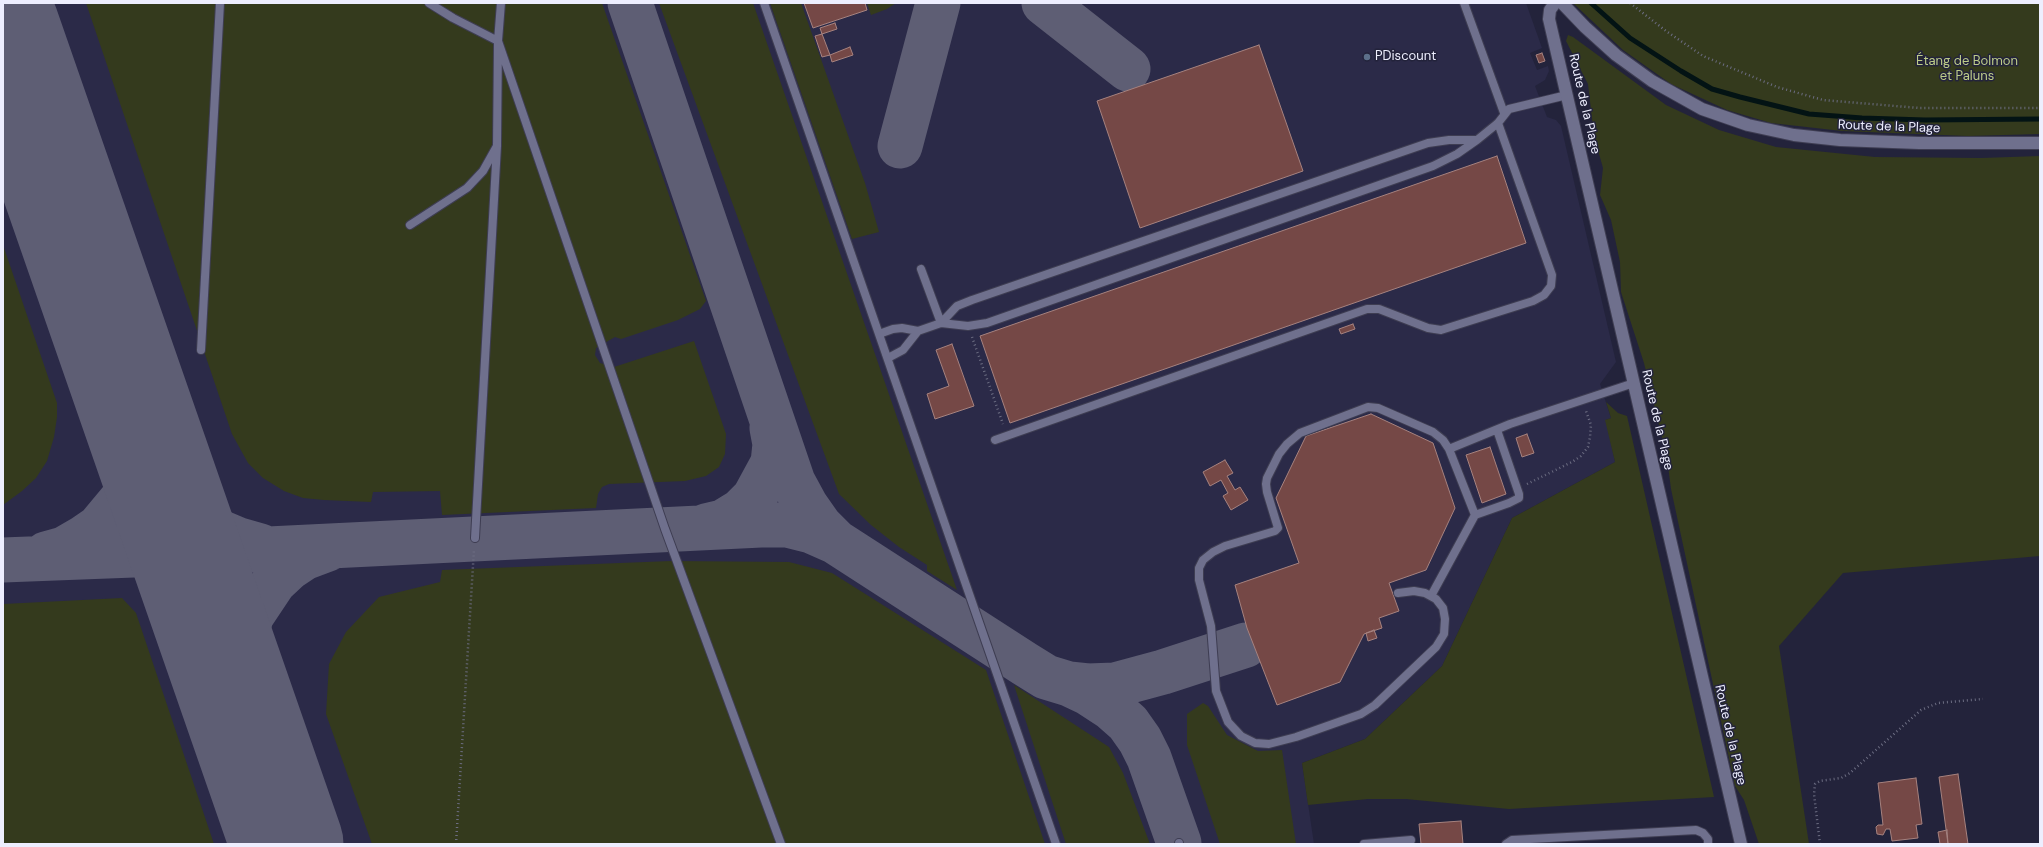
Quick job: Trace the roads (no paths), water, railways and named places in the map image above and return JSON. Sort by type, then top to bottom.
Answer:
[{"type":"street","name":"Route de la Plage","points":[[1555,3],[1550,10],[1549,19],[1741,844]]},
{"type":"street","name":"Route de la Plage","points":[[1562,3],[1585,27],[1616,55],[1652,81],[1702,109],[1748,125],[1794,135],[1840,140],[1919,143],[2040,143]]},
{"type":"lane","points":[[201,350],[220,3]]},
{"type":"lane","points":[[429,3],[453,18],[498,41],[665,530],[781,844]]},
{"type":"lane","points":[[474,538],[497,146],[498,41],[501,3]]},
{"type":"lane","points":[[764,3],[1056,844]]},
{"type":"lane","points":[[1464,3],[1504,113]]},
{"type":"lane","points":[[879,334],[897,329],[918,331],[941,323],[968,326],[987,322],[1433,166],[1457,154],[1477,140],[1498,123],[1504,113],[1514,106],[1567,95]]},
{"type":"lane","points":[[996,440],[1367,308],[1380,309],[1428,328],[1441,330],[1532,301],[1544,295],[1551,286],[1552,275],[1498,123]]},
{"type":"lane","points":[[941,323],[957,306],[972,300],[1421,146],[1450,140],[1477,140]]},
{"type":"lane","points":[[410,225],[467,188],[483,171],[497,146]]},
{"type":"lane","points":[[921,269],[941,323]]},
{"type":"lane","points":[[888,358],[903,350],[918,331]]},
{"type":"lane","points":[[1449,449],[1510,424],[1634,383]]},
{"type":"lane","points":[[1398,593],[1414,591],[1431,596],[1442,608],[1445,620],[1444,634],[1436,647],[1375,705],[1362,714],[1296,737],[1269,744],[1255,744],[1240,736],[1228,722],[1216,691],[1211,626],[1199,580],[1199,568],[1203,560],[1213,552],[1225,546],[1275,531],[1278,528],[1266,484],[1276,460],[1287,444],[1300,433],[1368,407],[1378,408],[1433,432],[1449,449],[1475,515]]},
{"type":"lane","points":[[1431,596],[1475,515],[1516,500],[1519,494],[1497,430]]},
{"type":"lane","points":[[1506,844],[1512,840],[1696,830],[1703,833],[1708,839],[1708,844]]},
{"type":"lane","points":[[1364,844],[1411,840]]},
{"type":"waterway","points":[[1591,3],[1630,38],[1681,71],[1712,89],[1740,97],[1809,114],[1862,118],[1925,120],[2040,119]]},
{"type":"place","name":"PDiscount","points":[[1367,57]]},
{"type":"park label","name":"Étang de Bolmon et Paluns","points":[[1967,70]]}]
